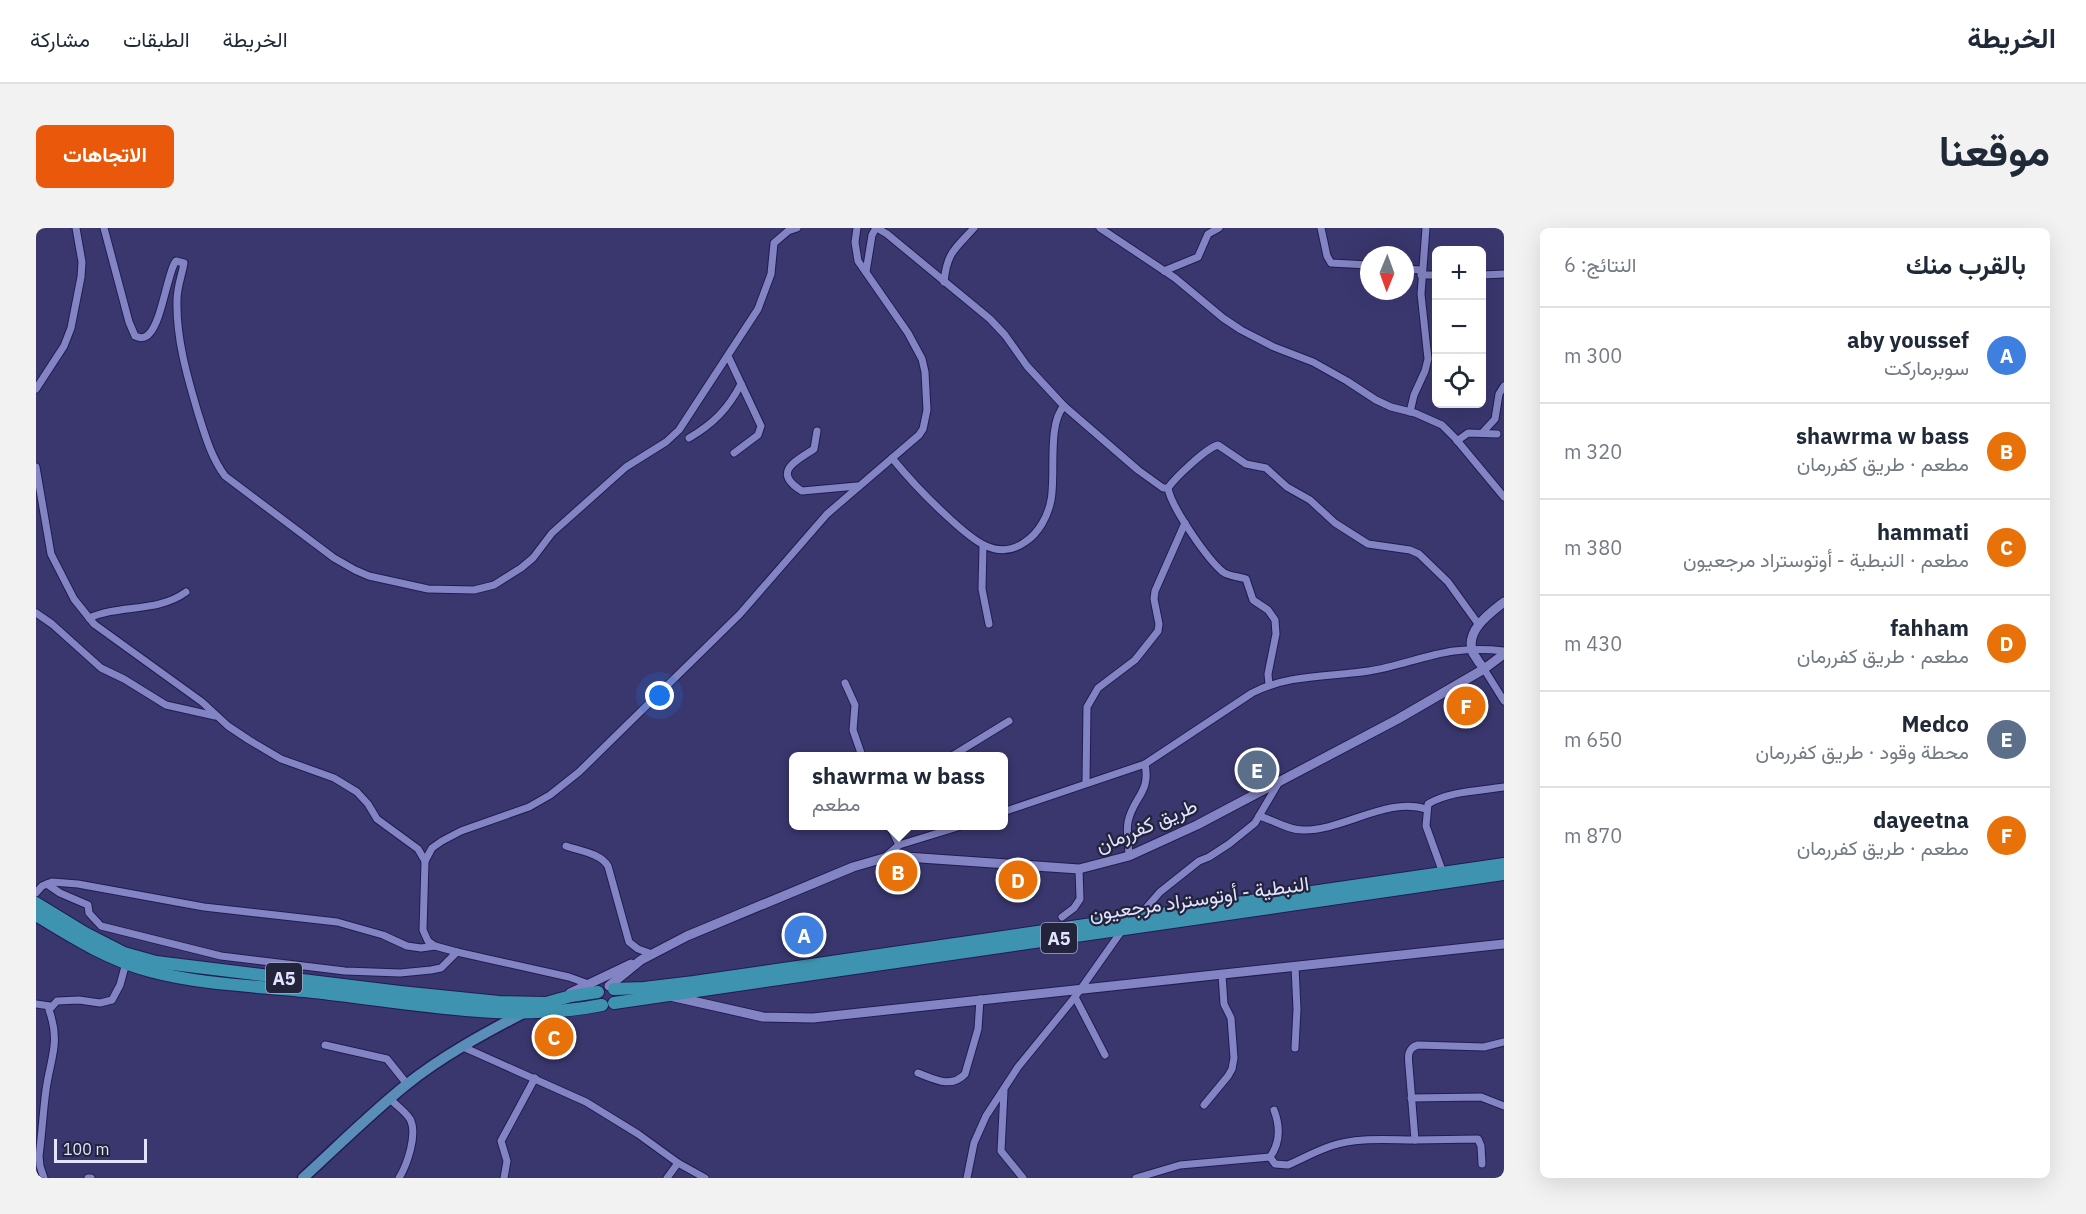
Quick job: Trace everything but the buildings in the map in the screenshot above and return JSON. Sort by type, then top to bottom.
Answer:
[{"type":"highway","name":"النبطية - أوتوستراد مرجعيون","points":[[36,903],[85,933],[124,952],[156,962],[499,1002],[551,1001],[602,988],[644,988],[685,984],[1504,864]]},
{"type":"highway","name":"النبطية - أوتوستراد مرجعيون","points":[[36,915],[94,949],[150,971],[190,979],[433,1006],[522,1013],[570,1011],[1123,928],[1504,874]]},
{"type":"highway","points":[[602,988],[617,994],[608,1004],[597,998],[602,988]]},
{"type":"main road","points":[[1484,669],[1472,649],[1474,633],[1488,614],[1504,602]]},
{"type":"main road","name":"طريق كفررمان","points":[[602,988],[641,960],[687,936],[854,867],[884,858],[906,857],[1079,869],[1129,856],[1197,825],[1398,719],[1484,669],[1504,652]]},
{"type":"main road","points":[[667,996],[737,1012],[777,1018],[813,1018],[980,999],[1078,993],[1365,958],[1504,944]]},
{"type":"main road","points":[[602,988],[613,971],[641,960]]},
{"type":"main road","points":[[303,1178],[407,1084],[463,1047],[522,1013],[551,1001]]},
{"type":"street","points":[[36,389],[64,345],[71,328],[82,262],[76,228]]},
{"type":"street","points":[[104,228],[132,333],[138,338],[148,335],[157,318],[174,264],[176,261],[184,263],[177,305],[188,381],[209,447],[225,476],[334,558],[354,570],[384,580],[428,589],[458,591],[494,585],[512,575],[533,558],[552,533],[626,467],[666,442],[679,430],[758,309],[771,274],[774,243],[788,231],[798,228]]},
{"type":"street","points":[[602,988],[568,977],[457,952],[435,946],[428,941],[423,930],[425,861],[432,848],[442,841],[461,831],[529,807],[550,795],[579,772],[734,620],[815,526],[858,486],[914,441],[923,429],[927,410],[922,359],[915,344],[858,261],[857,228]]},
{"type":"street","points":[[866,272],[872,235],[876,228],[968,300],[998,327],[1027,366],[1064,406],[1138,470],[1159,485],[1168,488]]},
{"type":"street","points":[[944,282],[945,267],[950,254],[974,228]]},
{"type":"street","points":[[1100,228],[1164,271],[1241,330],[1274,347],[1313,362],[1376,400],[1442,425],[1504,497]]},
{"type":"street","points":[[1164,271],[1198,257],[1208,234],[1219,228]]},
{"type":"street","points":[[1321,228],[1327,256],[1331,263],[1360,265]]},
{"type":"street","points":[[1410,412],[1428,359],[1421,294],[1426,228]]},
{"type":"street","points":[[1414,271],[1432,274]]},
{"type":"street","points":[[1486,275],[1504,274]]},
{"type":"street","points":[[728,357],[758,417],[761,430],[758,435],[734,453]]},
{"type":"street","points":[[689,438],[724,411],[741,384]]},
{"type":"street","points":[[1483,432],[1495,420],[1499,394],[1504,386]]},
{"type":"street","points":[[892,458],[932,504],[969,537],[983,545],[1000,549],[1019,546],[1030,539],[1047,515],[1051,498],[1056,421],[1060,409],[1064,406]]},
{"type":"street","points":[[817,431],[814,448],[795,461],[787,471],[793,483],[802,491],[844,485],[858,486]]},
{"type":"street","points":[[1457,441],[1468,433],[1497,434]]},
{"type":"street","points":[[1168,488],[1174,479],[1212,447],[1218,445],[1246,464],[1266,468],[1287,487],[1310,500],[1335,523],[1368,543],[1410,550],[1419,554],[1448,582],[1479,625]]},
{"type":"street","points":[[36,467],[51,554],[74,599],[89,618],[105,633],[202,702],[249,740],[281,759],[327,775],[357,792],[377,819],[418,849],[425,861]]},
{"type":"street","points":[[1168,488],[1185,523],[1216,564],[1229,575],[1246,579],[1253,600],[1272,614],[1276,629],[1268,674],[1269,684]]},
{"type":"street","points":[[1086,783],[1089,702],[1098,687],[1135,660],[1158,631],[1155,591],[1185,523]]},
{"type":"street","points":[[983,545],[982,589],[988,624]]},
{"type":"street","points":[[89,618],[111,611],[165,603],[186,592]]},
{"type":"street","points":[[36,613],[52,624],[101,668],[124,679],[166,705],[218,717]]},
{"type":"street","points":[[1008,810],[1144,764],[1269,684],[1378,670],[1452,651],[1472,649],[1504,652]]},
{"type":"street","points":[[1484,669],[1504,701]]},
{"type":"street","points":[[845,683],[855,705],[853,730],[861,752]]},
{"type":"street","points":[[959,752],[1009,722]]},
{"type":"street","points":[[1129,856],[1128,822],[1145,787],[1147,776],[1144,764]]},
{"type":"street","points":[[1137,918],[1160,892],[1198,861],[1229,844],[1255,823],[1280,781]]},
{"type":"street","points":[[1443,873],[1426,826],[1426,809],[1430,803],[1444,797],[1504,787]]},
{"type":"street","points":[[1259,816],[1285,827],[1303,830],[1320,828],[1395,808],[1414,806],[1426,809]]},
{"type":"street","points":[[892,830],[899,845]]},
{"type":"street","points":[[884,858],[899,845],[946,830]]},
{"type":"street","points":[[566,846],[605,861],[629,942],[638,949],[652,954]]},
{"type":"street","points":[[1062,917],[1074,908],[1080,899],[1079,869]]},
{"type":"street","points":[[36,893],[42,886],[52,882],[78,884],[228,911],[337,922],[383,935],[407,946],[421,948],[435,946]]},
{"type":"street","points":[[47,884],[60,893],[88,904],[89,913],[101,927],[221,956],[345,971],[400,973],[441,968],[457,952]]},
{"type":"street","points":[[967,1178],[971,1154],[981,1126],[1004,1089],[1036,1043],[1078,993],[1123,928]]},
{"type":"street","points":[[44,1178],[39,1156],[45,1092],[54,1050],[52,1020],[48,1010],[57,1001],[79,1000],[100,1003],[112,1000],[120,985],[126,963]]},
{"type":"street","points":[[1295,967],[1297,1009],[1295,1048]]},
{"type":"street","points":[[344,985],[345,971]]},
{"type":"street","points":[[1204,1105],[1232,1069],[1231,1018],[1224,1004],[1222,975]]},
{"type":"street","points":[[1078,993],[1105,1055]]},
{"type":"street","points":[[918,1073],[952,1082],[965,1074],[978,1029],[980,999]]},
{"type":"street","points":[[36,1004],[50,1006]]},
{"type":"street","points":[[1415,1140],[1408,1056],[1414,1046],[1431,1044],[1484,1047],[1504,1042]]},
{"type":"street","points":[[325,1045],[387,1059],[407,1084]]},
{"type":"street","points":[[463,1047],[594,1107],[638,1134],[678,1163],[705,1178]]},
{"type":"street","points":[[504,1178],[507,1161],[501,1141],[535,1078]]},
{"type":"street","points":[[1004,1089],[1001,1151],[1023,1178]]},
{"type":"street","points":[[1411,1098],[1481,1097],[1504,1106]]},
{"type":"street","points":[[390,1098],[409,1118],[411,1124],[410,1152],[399,1178]]},
{"type":"street","points":[[1136,1178],[1180,1165],[1270,1156],[1274,1152],[1280,1129],[1274,1110]]},
{"type":"street","points":[[1270,1156],[1275,1164],[1280,1165],[1341,1144],[1381,1140],[1478,1139],[1482,1164]]},
{"type":"street","points":[[667,1178],[678,1163]]},
{"type":"place","name":"dayeetna","points":[[1466,706]]},
{"type":"place","name":"Medco","points":[[1257,770]]},
{"type":"place","name":"shawrma w bass","points":[[898,872]]},
{"type":"place","name":"fahham","points":[[1018,880]]},
{"type":"place","name":"aby youssef","points":[[804,935]]},
{"type":"place","name":"hammati","points":[[554,1037]]}]
